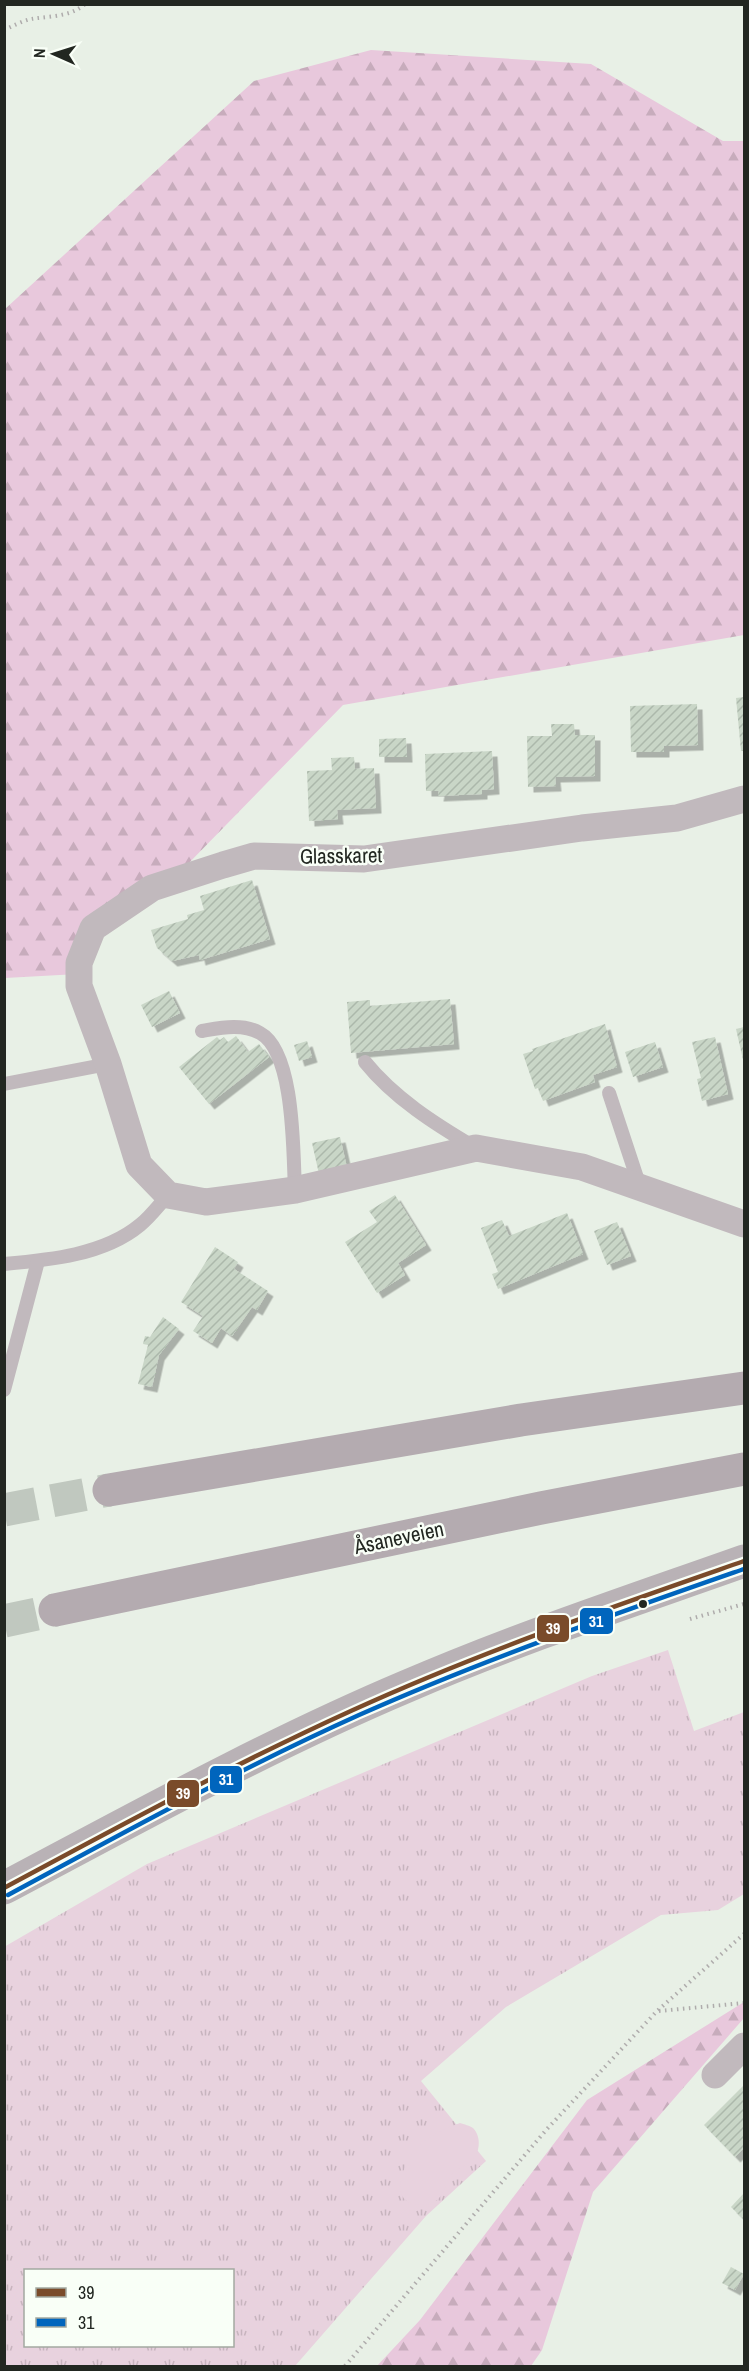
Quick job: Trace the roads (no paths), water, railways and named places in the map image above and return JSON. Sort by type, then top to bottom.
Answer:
[{"type":"highway","points":[[109,1490],[521,1420],[744,1388]]},
{"type":"highway","name":"Åsaneveien","points":[[55,1610],[541,1508],[744,1469]]},
{"type":"main road","points":[[4,1888],[305,1732],[404,1687],[516,1642],[744,1561]]},
{"type":"street","name":"Glasskaret","points":[[168,1195],[139,1165],[108,1064],[79,986],[79,963],[93,928],[152,888],[254,856],[364,859],[582,828],[677,818],[744,799]]},
{"type":"street","points":[[168,1195],[206,1202],[295,1190],[476,1148],[582,1167],[744,1224]]},
{"type":"street","points":[[715,2075],[744,2046]]},
{"type":"lane","points":[[202,1031],[226,1026],[243,1028],[261,1033],[275,1047],[286,1074],[295,1190]]},
{"type":"lane","points":[[365,1062],[375,1075],[434,1123],[476,1148]]},
{"type":"lane","points":[[4,1084],[108,1064]]},
{"type":"lane","points":[[609,1093],[641,1189]]},
{"type":"lane","points":[[4,1264],[38,1261],[106,1246],[140,1225],[168,1195]]},
{"type":"lane","points":[[4,1390],[38,1261]]},
{"type":"tunnel","points":[[4,1510],[109,1490]]},
{"type":"tunnel","points":[[4,1621],[55,1610]]}]
